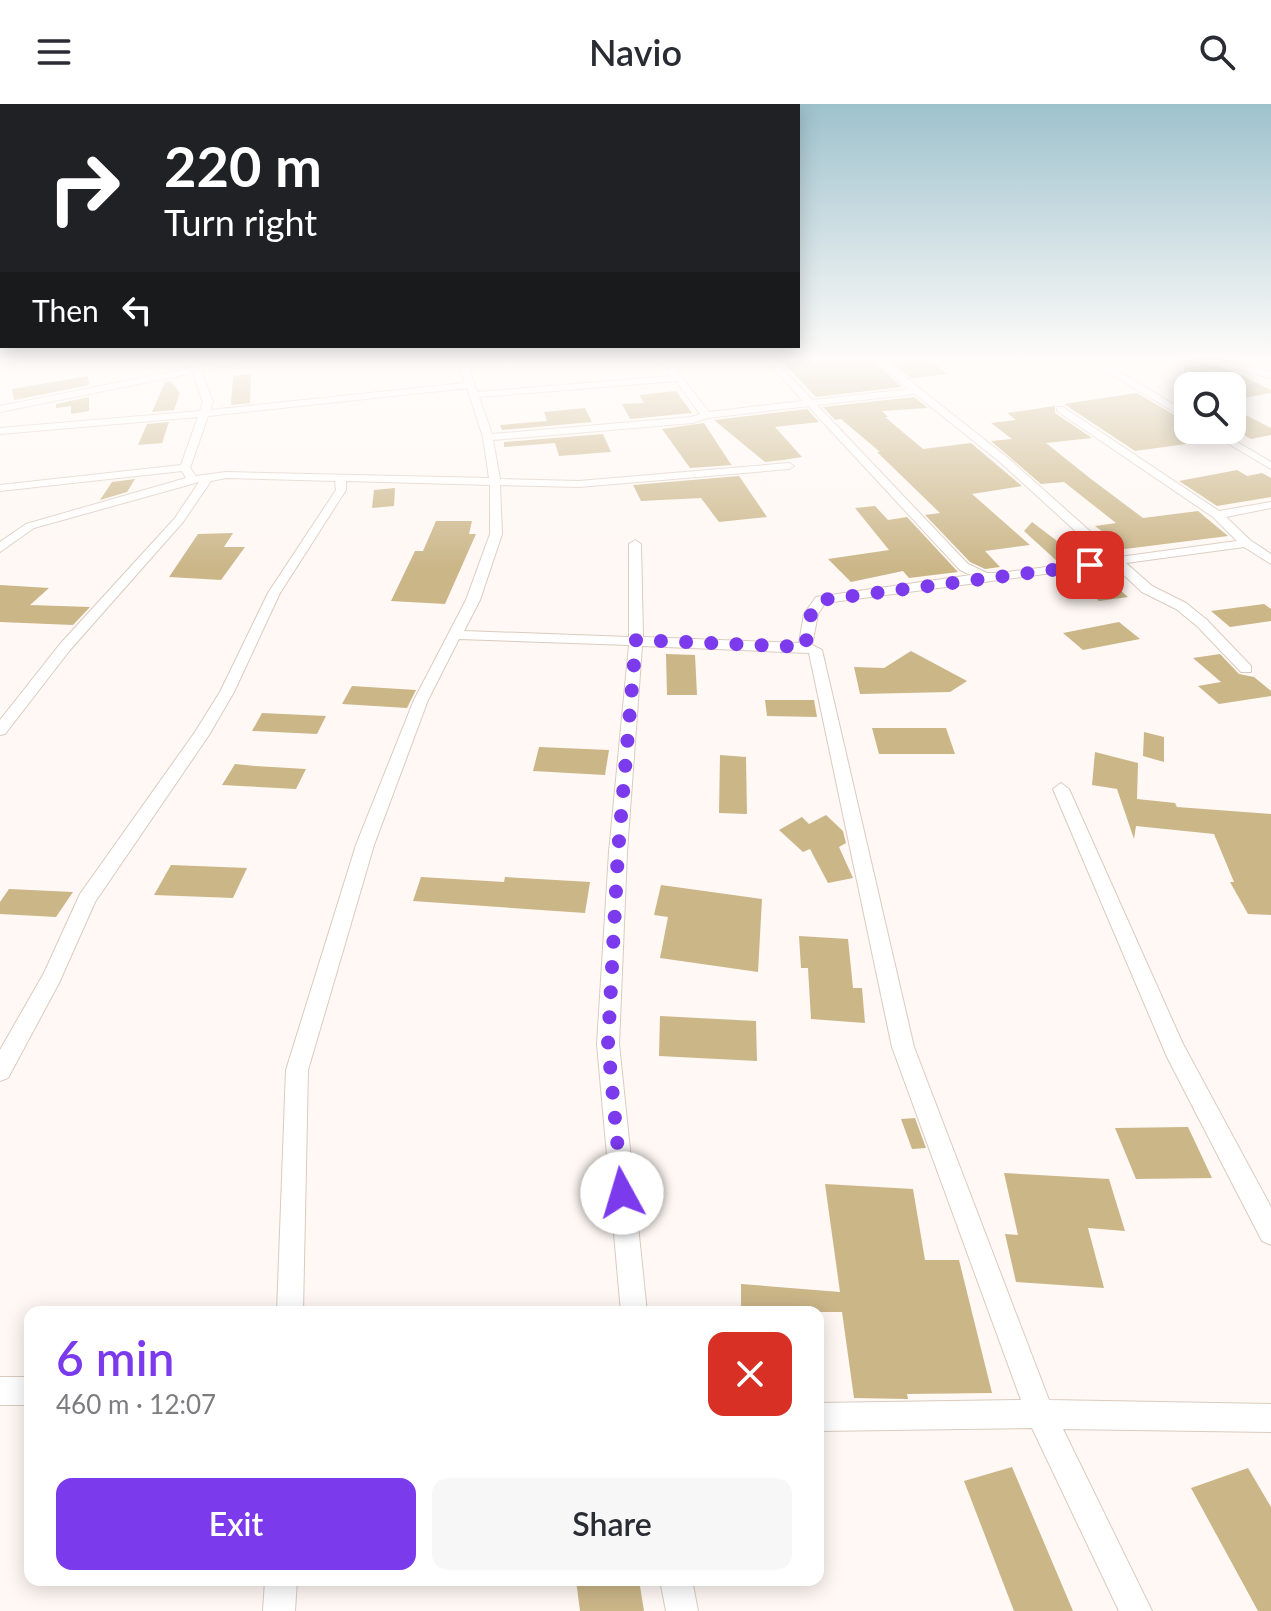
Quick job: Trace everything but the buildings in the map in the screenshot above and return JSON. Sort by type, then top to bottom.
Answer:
[{"type":"street","points":[[0,431],[44,427]]},
{"type":"street","points":[[185,468],[199,427]]},
{"type":"street","points":[[290,1306],[297,1070],[365,845],[421,700],[473,600],[496,534],[495,483],[485,427]]},
{"type":"street","points":[[488,437],[604,427]]},
{"type":"street","points":[[835,427],[964,567],[985,577]]},
{"type":"street","points":[[962,427],[1120,561],[1147,589],[1181,606],[1202,623],[1246,669]]},
{"type":"street","points":[[1087,427],[1217,515],[1246,543],[1271,560]]},
{"type":"street","points":[[1234,444],[1271,466]]},
{"type":"street","points":[[0,548],[30,526],[208,477],[251,474],[579,484],[789,466]]},
{"type":"street","points":[[185,468],[193,479]]},
{"type":"street","points":[[0,488],[185,468]]},
{"type":"street","points":[[0,730],[65,647],[179,520],[208,477]]},
{"type":"street","points":[[0,1071],[52,977],[87,899],[201,735],[227,692],[274,593],[341,490],[340,477]]},
{"type":"street","points":[[1217,515],[1271,505]]},
{"type":"street","points":[[805,647],[811,614],[821,600],[1246,543]]},
{"type":"street","points":[[633,1306],[608,1044],[618,852],[636,640],[635,544]]},
{"type":"street","points":[[455,635],[805,647],[815,650],[903,1047],[1040,1414],[1136,1611]]},
{"type":"street","points":[[1061,789],[1175,1050],[1271,1232]]},
{"type":"street","points":[[0,1391],[24,1391]]},
{"type":"street","points":[[824,1417],[1040,1414],[1271,1418]]},
{"type":"street","points":[[279,1611],[281,1586]]},
{"type":"street","points":[[677,1586],[682,1611]]},
{"type":"route","points":[[622,1193],[608,1044],[618,852],[636,640],[805,647],[811,614],[821,600],[1090,565]]}]
